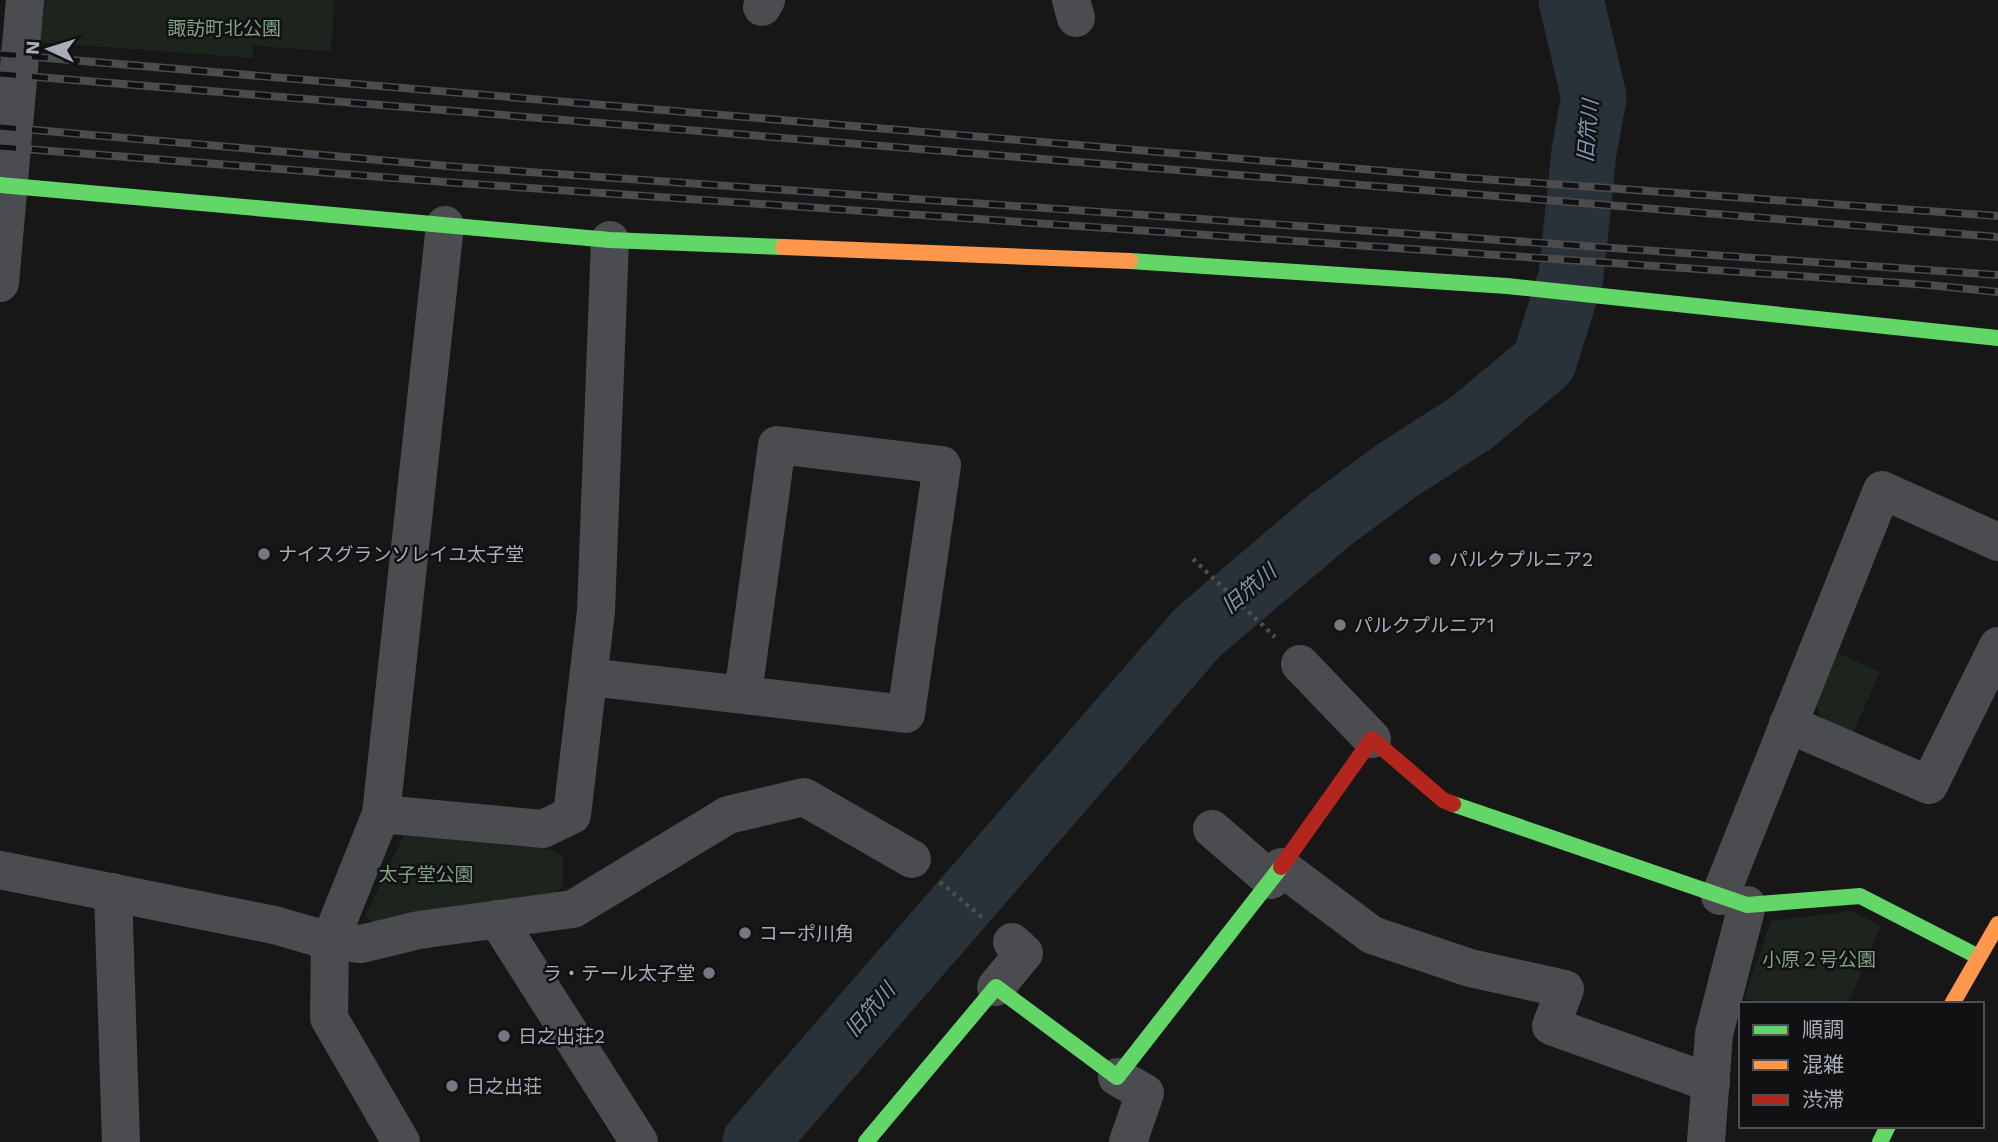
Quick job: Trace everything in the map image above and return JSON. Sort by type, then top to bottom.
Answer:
[{"type":"street","points":[[0,283],[16,18]]},
{"type":"street","points":[[5,186],[610,240],[1160,262],[1507,286],[1998,338]]},
{"type":"street","points":[[401,1142],[329,1017],[330,941],[381,814],[445,225]]},
{"type":"street","points":[[381,814],[543,829],[572,815],[596,611],[610,240]]},
{"type":"street","points":[[589,677],[906,714],[942,465],[777,445],[743,694]]},
{"type":"street","points":[[1706,1142],[1714,1034],[1733,900],[1788,724],[1882,490],[1998,542]]},
{"type":"street","points":[[1788,724],[1929,785],[1998,646]]},
{"type":"street","points":[[1291,654],[1372,739],[1443,800],[1733,900],[1860,896],[1977,956]]},
{"type":"street","points":[[1117,1077],[1276,874],[1372,739]]},
{"type":"street","points":[[0,870],[274,925],[330,941],[361,944],[419,930],[573,909],[728,815],[804,797],[912,859]]},
{"type":"street","points":[[1212,829],[1276,874],[1372,935],[1470,968],[1565,989],[1551,1026],[1711,1083]]},
{"type":"street","points":[[113,892],[121,1142]]},
{"type":"street","points":[[498,919],[639,1142]]},
{"type":"street","points":[[1953,1002],[1977,956],[1998,924]]},
{"type":"street","points":[[866,1142],[1024,953],[1012,942]]},
{"type":"street","points":[[996,987],[1117,1077],[1145,1093],[1128,1142]]},
{"type":"path","points":[[1193,559],[1291,654]]},
{"type":"path","points":[[912,859],[1012,942]]},
{"type":"green space","name":"諏訪町北公園","points":[[42,0],[334,0],[331,51],[253,46],[253,58],[38,42]]},
{"type":"green space","points":[[1836,652],[1880,672],[1853,733],[1821,719],[1815,699]]},
{"type":"green space","name":"太子堂公園","points":[[404,835],[548,849],[563,856],[563,886],[545,902],[376,926],[365,916]]},
{"type":"green space","name":"小原２号公園","points":[[1851,911],[1881,926],[1849,1002],[1755,1002],[1744,998],[1771,921]]},
{"type":"waterway","name":"旧笊川","points":[[755,1142],[1198,632],[1330,520],[1396,471],[1471,423],[1544,362],[1571,276],[1584,152],[1594,97],[1571,0]]},
{"type":"railway","points":[[0,54],[1468,178],[1998,216]]},
{"type":"railway","points":[[0,74],[1998,237]]},
{"type":"railway","points":[[0,127],[459,167],[1998,275]]},
{"type":"railway","points":[[0,147],[458,183],[1929,285],[1998,292]]},
{"type":"traffic: fast","points":[[0,185],[610,240],[783,247]]},
{"type":"traffic: fast","points":[[1130,261],[1507,286],[1998,338]]},
{"type":"traffic: fast","points":[[1453,804],[1747,905],[1860,896],[1977,956]]},
{"type":"traffic: fast","points":[[866,1142],[996,987],[1117,1077],[1281,867]]},
{"type":"traffic: fast","points":[[1880,1142],[1887,1128]]},
{"type":"traffic: slow","points":[[783,247],[1130,261]]},
{"type":"traffic: slow","points":[[1953,1002],[1998,924]]},
{"type":"traffic: jam","points":[[1281,867],[1372,739],[1443,800],[1453,804]]},
{"type":"place","name":"ナイスグランソレイユ太子堂","points":[[264,554]]},
{"type":"place","name":"パルクプルニア2","points":[[1435,559]]},
{"type":"place","name":"パルクプルニア1","points":[[1340,625]]},
{"type":"place","name":"コーポ川角","points":[[745,933]]},
{"type":"place","name":"ラ・テール太子堂","points":[[709,973]]},
{"type":"place","name":"日之出荘2","points":[[504,1036]]},
{"type":"place","name":"日之出荘","points":[[452,1086]]}]
